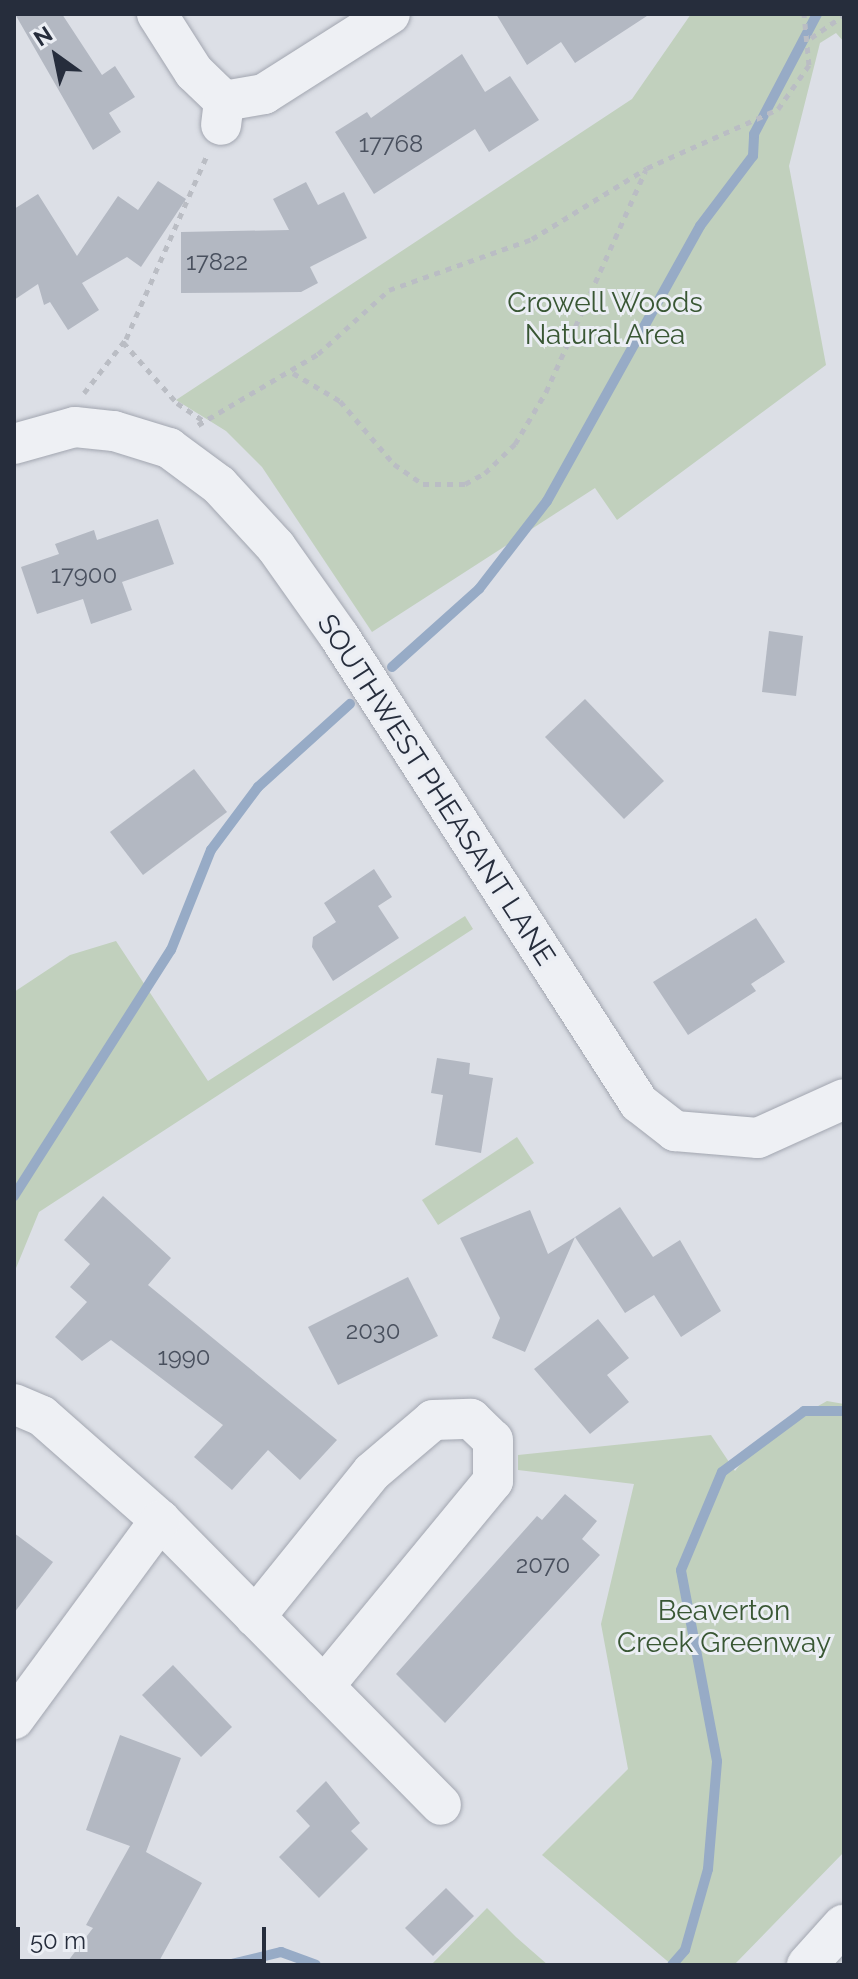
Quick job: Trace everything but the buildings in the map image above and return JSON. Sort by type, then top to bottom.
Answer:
[{"type":"street","points":[[157,14],[222,113],[256,98],[390,14]]},
{"type":"street","name":"SOUTHWEST PHEASANT LANE","points":[[14,444],[75,427],[169,448],[219,485],[285,560],[639,1103],[675,1131],[758,1138],[844,1099]]},
{"type":"street","points":[[14,1404],[42,1416],[160,1520],[441,1805]]},
{"type":"street","points":[[255,1617],[372,1472],[433,1420],[471,1419],[493,1440],[493,1481],[324,1686]]},
{"type":"street","points":[[14,1719],[160,1520]]},
{"type":"street","points":[[807,1965],[843,1925]]},
{"type":"path","points":[[811,38],[844,15]]},
{"type":"path","points":[[169,448],[204,421],[292,372],[389,290],[532,239],[647,168],[778,109],[809,65],[811,38],[805,17]]},
{"type":"path","points":[[75,427],[91,380],[123,342],[222,113]]},
{"type":"path","points":[[292,372],[340,401],[394,464],[423,484],[453,486],[485,473],[515,444],[546,392],[647,168]]},
{"type":"path","points":[[123,342],[177,403],[204,421]]},
{"type":"green space","name":"Crowell Woods Natural Area","points":[[691,14],[844,14],[844,42],[836,33],[820,43],[789,166],[826,365],[617,520],[595,488],[372,632],[262,467],[226,431],[176,400],[632,99]]},
{"type":"green space","points":[[465,916],[473,929],[39,1212],[14,1273],[14,992],[70,955],[116,941],[208,1081]]},
{"type":"green space","points":[[517,1137],[534,1163],[438,1225],[422,1200]]},
{"type":"green space","name":"Beaverton Creek Greenway","points":[[827,1401],[844,1404],[844,1852],[734,1965],[672,1965],[542,1855],[628,1769],[601,1624],[634,1484],[518,1470],[518,1455],[711,1435],[735,1471],[761,1438]]},
{"type":"green space","points":[[487,1908],[516,1937],[548,1965],[431,1965]]},
{"type":"waterway","points":[[392,667],[479,589],[547,501],[700,226],[753,156],[754,134],[817,14]]},
{"type":"waterway","points":[[14,1196],[171,950],[211,850],[258,787],[350,704]]},
{"type":"waterway","points":[[672,1965],[685,1950],[708,1869],[717,1761],[681,1570],[722,1472],[804,1411],[844,1411]]},
{"type":"waterway","points":[[227,1965],[281,1952],[316,1965]]}]
